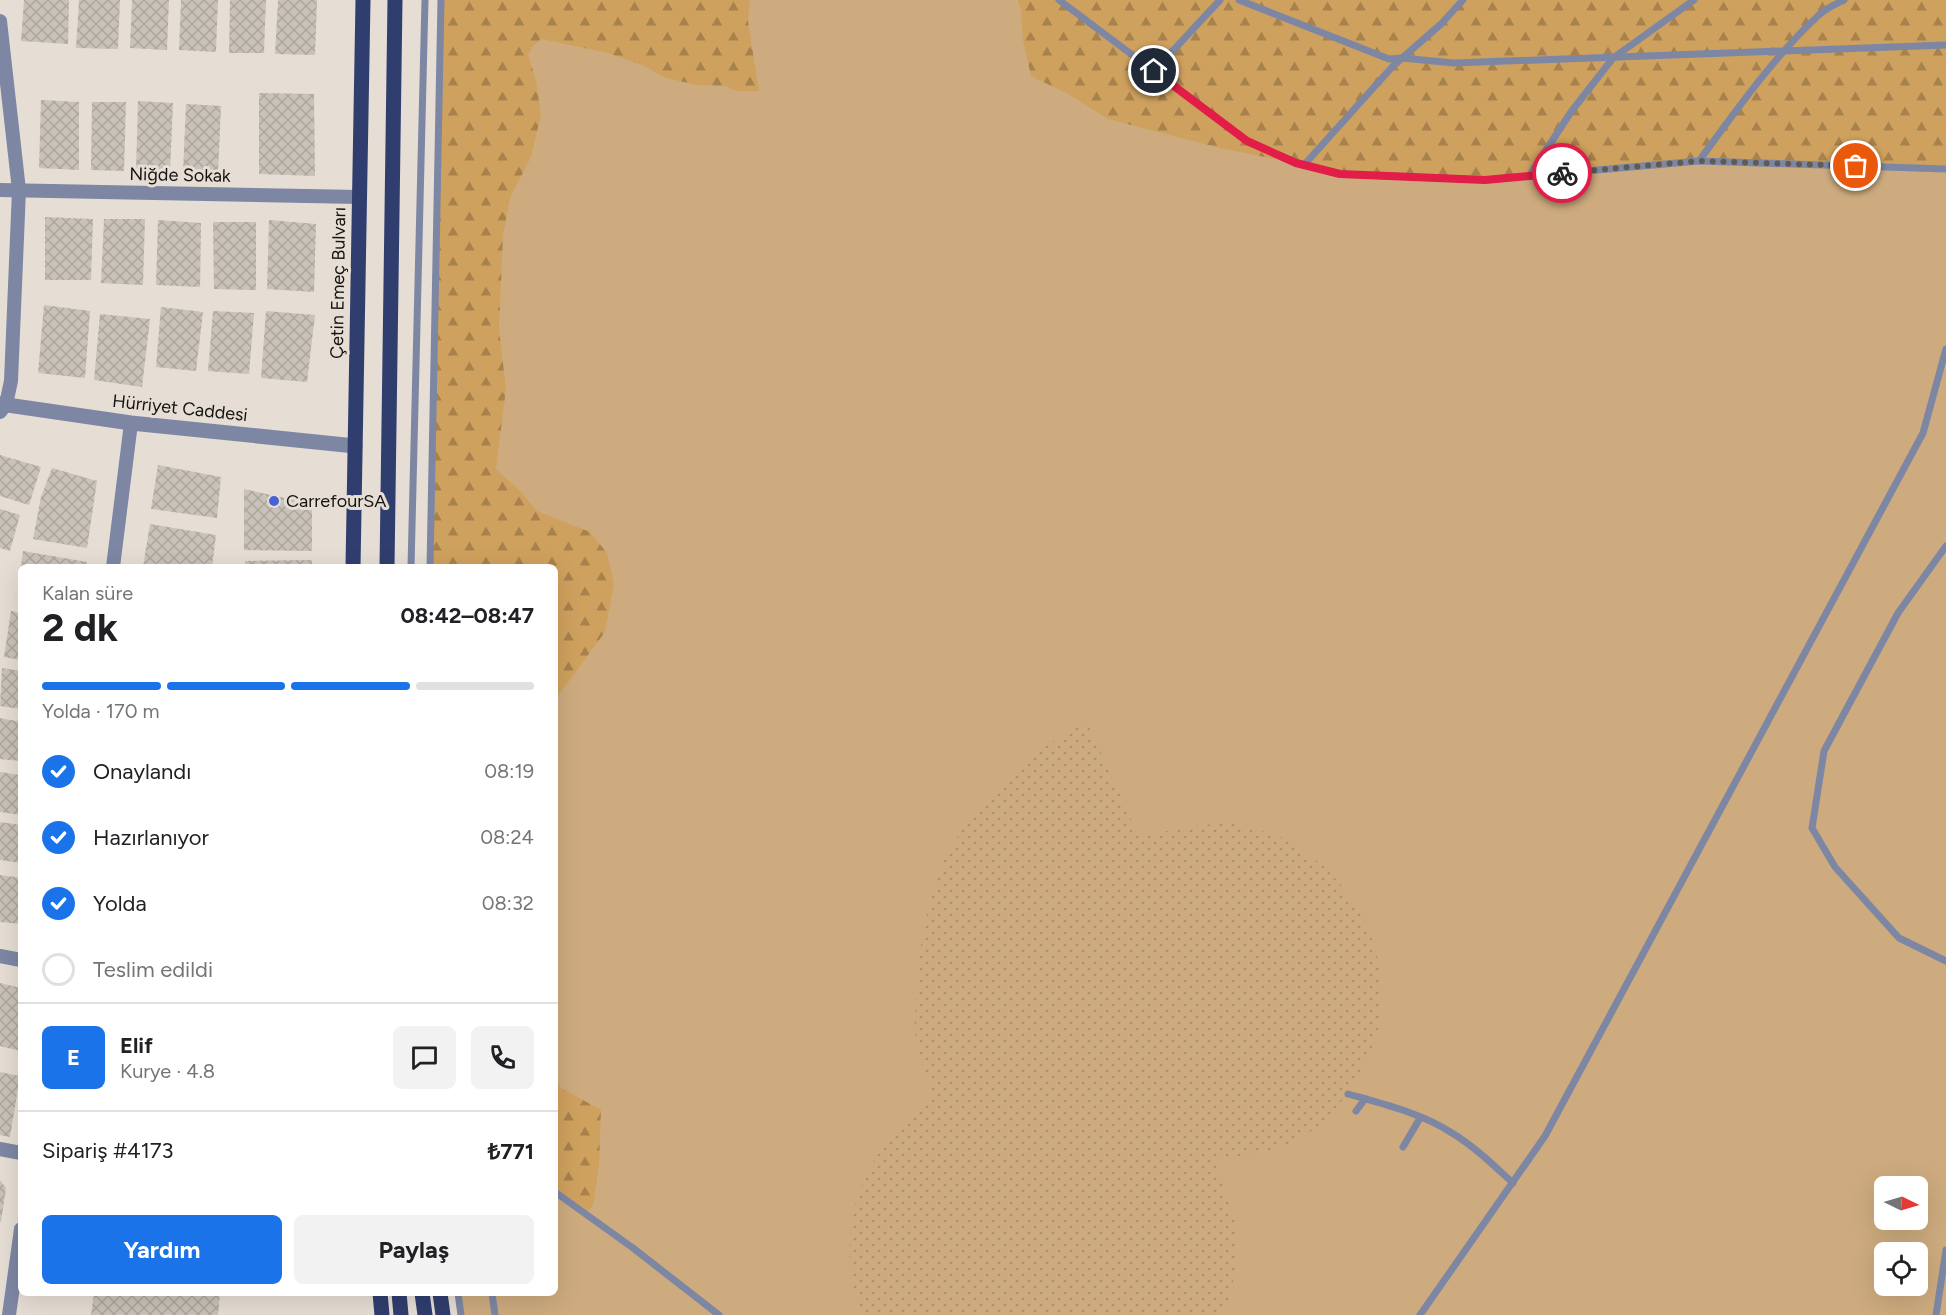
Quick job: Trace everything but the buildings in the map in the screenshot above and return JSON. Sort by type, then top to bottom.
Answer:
[{"type":"main road","name":"Çetin Emeç Bulvarı","points":[[354,564],[363,0]]},
{"type":"main road","points":[[387,564],[395,0]]},
{"type":"main road","points":[[380,1296],[382,1315]]},
{"type":"main road","points":[[399,1296],[401,1315]]},
{"type":"main road","points":[[422,1296],[425,1315]]},
{"type":"main road","points":[[440,1296],[443,1315]]},
{"type":"street","points":[[0,21],[19,190],[11,381],[2,406]]},
{"type":"street","name":"Niğde Sokak","points":[[0,190],[359,197]]},
{"type":"street","name":"Hürriyet Caddesi","points":[[2,406],[131,423],[355,446]]},
{"type":"street","points":[[112,564],[131,423]]},
{"type":"street","points":[[0,956],[18,959]]},
{"type":"street","points":[[0,1149],[18,1152]]},
{"type":"street","points":[[9,1315],[18,1250]]},
{"type":"lane","points":[[411,564],[425,0]]},
{"type":"lane","points":[[430,564],[441,0]]},
{"type":"lane","points":[[1059,0],[1247,141],[1304,165],[1340,174],[1485,180],[1699,161],[1946,169]]},
{"type":"lane","points":[[1154,71],[1220,0]]},
{"type":"lane","points":[[1239,0],[1389,59],[1454,63],[1946,45]]},
{"type":"lane","points":[[1304,165],[1393,66],[1441,24],[1463,0]]},
{"type":"lane","points":[[1529,176],[1570,112],[1613,58],[1694,0]]},
{"type":"lane","points":[[1699,161],[1785,50],[1822,12],[1844,0]]},
{"type":"lane","points":[[1420,1315],[1545,1137],[1923,433],[1946,349]]},
{"type":"lane","points":[[1946,546],[1898,613],[1824,751],[1812,828],[1835,867],[1899,938],[1946,961]]},
{"type":"lane","points":[[1348,1094],[1420,1118],[1450,1132],[1478,1151],[1513,1183]]},
{"type":"lane","points":[[1356,1111],[1365,1099]]},
{"type":"lane","points":[[1403,1148],[1420,1118]]},
{"type":"lane","points":[[558,1194],[720,1315]]},
{"type":"lane","points":[[1936,1315],[1946,1250]]},
{"type":"lane","points":[[458,1296],[461,1315]]},
{"type":"lane","points":[[492,1296],[495,1315]]},
{"type":"shaded area","points":[[441,0],[1946,0],[1946,1315],[461,1315],[458,1296],[558,1296],[558,564],[430,564]]},
{"type":"shaded area","points":[[1087,722],[1140,839],[1186,827],[1229,824],[1248,827],[1296,844],[1344,888],[1369,931],[1377,955],[1382,1004],[1374,1041],[1352,1086],[1338,1106],[1311,1131],[1289,1144],[1271,1150],[1214,1160],[1232,1211],[1237,1242],[1231,1292],[1224,1315],[860,1315],[850,1265],[850,1239],[853,1214],[860,1190],[882,1147],[897,1128],[934,1093],[919,1056],[915,1020],[921,948],[938,873],[967,822],[1002,782],[1043,749]]},
{"type":"green space","points":[[441,0],[750,0],[748,21],[759,91],[736,91],[725,86],[697,85],[666,78],[644,66],[608,53],[541,39],[528,55],[536,81],[541,115],[531,157],[510,198],[503,236],[499,329],[506,389],[496,469],[520,491],[537,511],[590,532],[607,553],[614,584],[605,632],[558,696],[558,564],[430,564]]},
{"type":"green space","points":[[1018,0],[1946,0],[1946,169],[1699,161],[1485,180],[1340,174],[1220,148],[1108,119],[1068,94],[1031,76],[1023,40]]},
{"type":"green space","points":[[558,1084],[561,1088],[601,1110],[599,1165],[593,1205],[585,1214],[558,1194]]},
{"type":"way so far","points":[[1562,173],[1699,161],[1856,166]]},
{"type":"place","name":"CarrefourSA","points":[[274,501]]},
{"type":"route","points":[[1154,71],[1247,141],[1296,163],[1340,174],[1485,180],[1562,173]]}]
